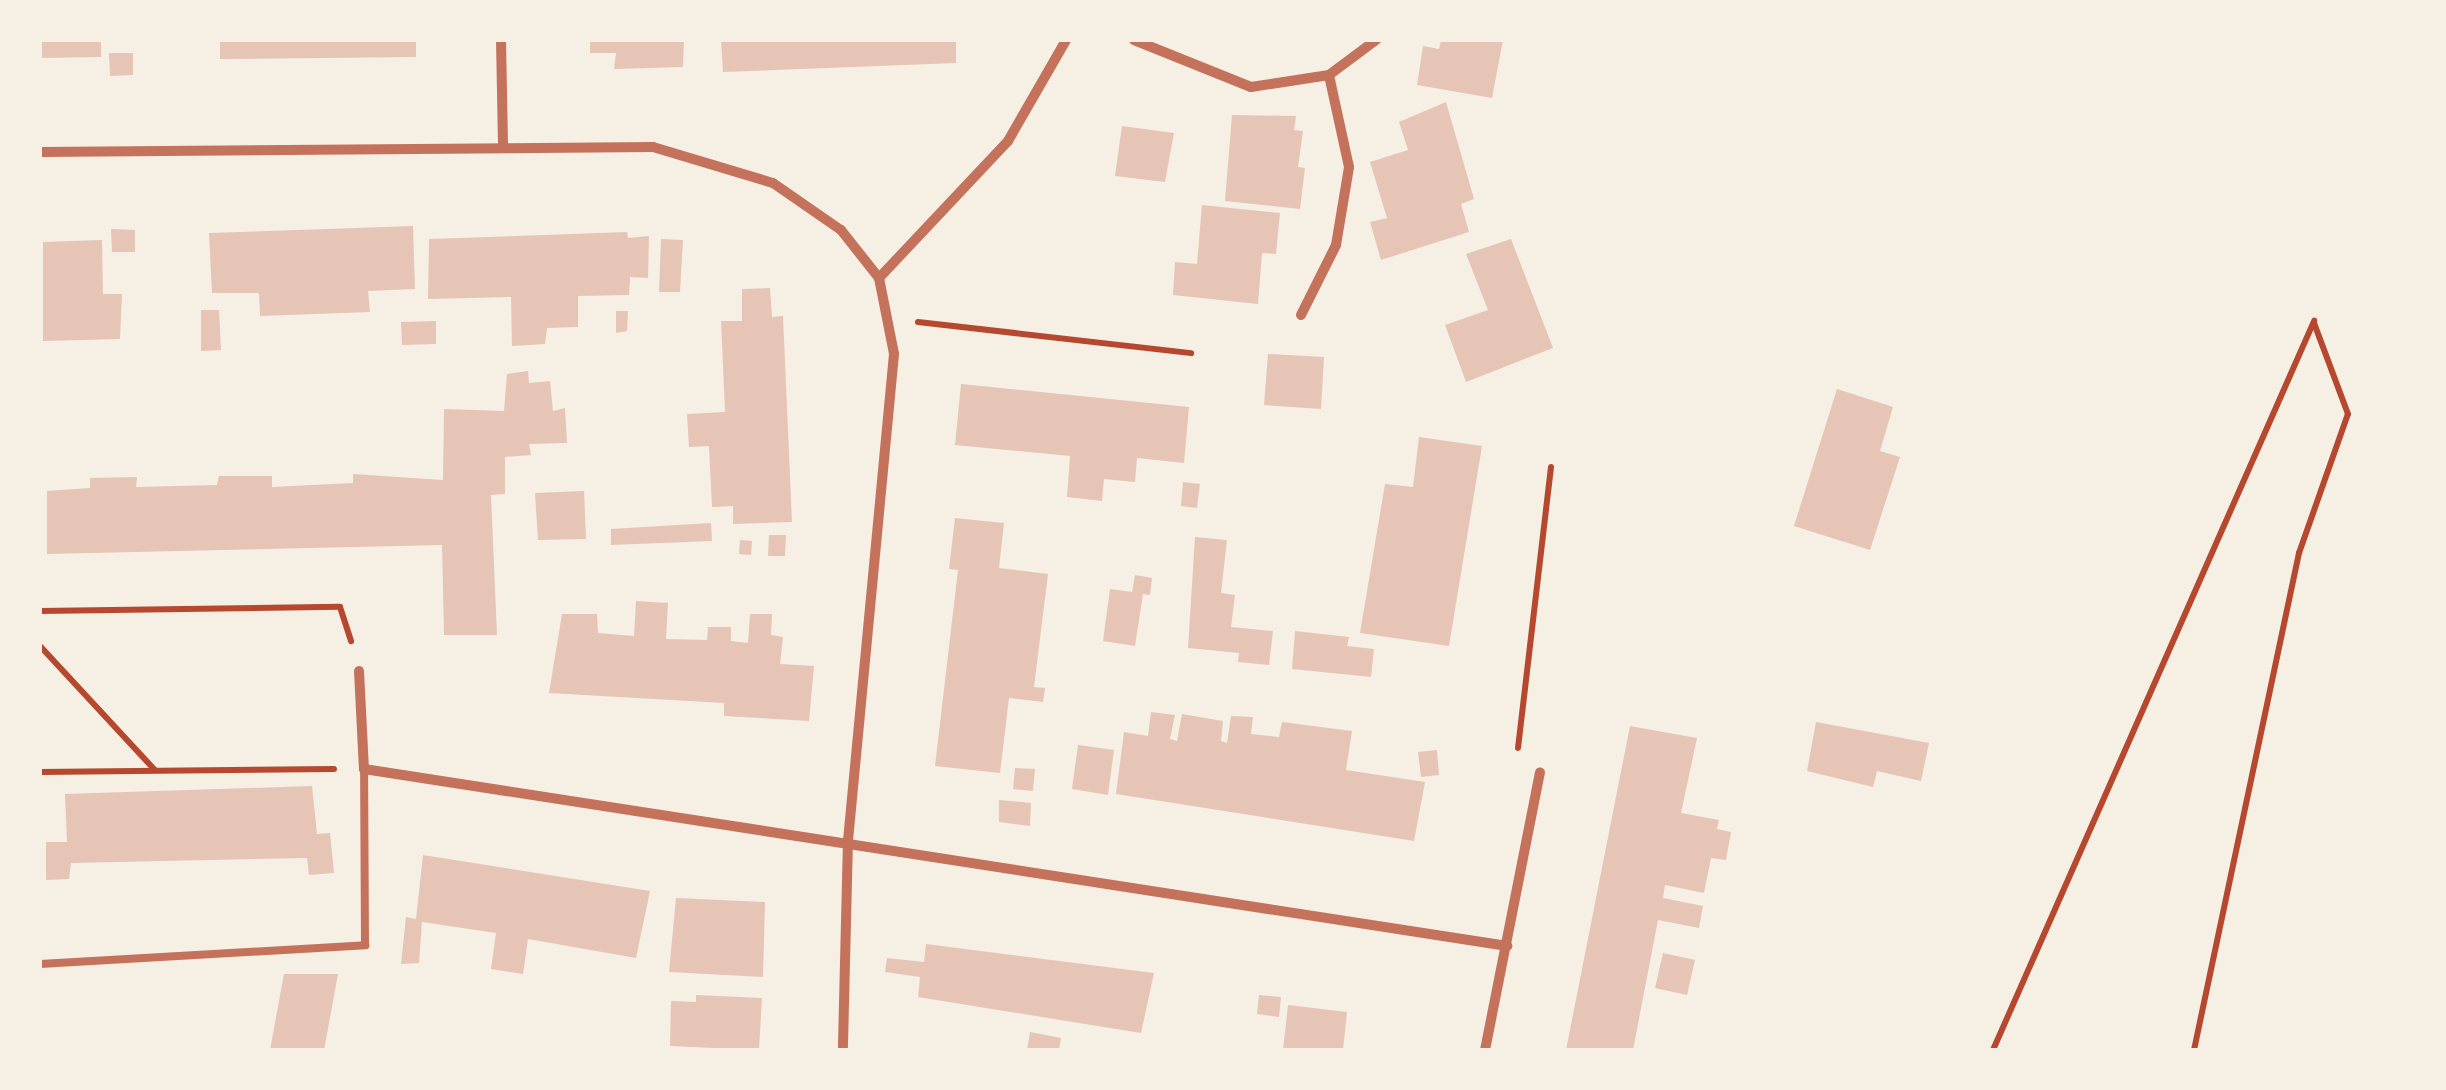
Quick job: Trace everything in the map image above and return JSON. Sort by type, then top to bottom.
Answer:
[{"type":"street","points":[[502,40],[504,145]]},
{"type":"street","points":[[879,278],[1008,141],[1066,40]]},
{"type":"street","points":[[1134,40],[1251,87],[1330,75],[1376,40]]},
{"type":"street","points":[[1301,315],[1336,245],[1349,167],[1330,75]]},
{"type":"street","points":[[40,152],[504,145],[653,147],[773,183],[841,230],[879,278],[894,354],[848,840],[843,1050]]},
{"type":"street","points":[[360,671],[364,769],[848,840],[1508,946]]},
{"type":"street","points":[[1485,1050],[1540,772]]},
{"type":"lane","points":[[40,964],[365,944],[364,769]]},
{"type":"path","points":[[887,318],[1191,353]]},
{"type":"path","points":[[1993,1050],[2314,322],[2348,414],[2299,553],[2194,1050]]},
{"type":"path","points":[[1540,772],[1515,768],[1551,467]]},
{"type":"path","points":[[40,611],[340,607],[360,671]]},
{"type":"path","points":[[40,646],[155,770]]},
{"type":"path","points":[[40,772],[364,769]]},
{"type":"building","points":[[40,40],[101,40],[101,57],[40,58]]},
{"type":"building","points":[[220,40],[416,40],[416,57],[220,59]]},
{"type":"building","points":[[590,40],[684,40],[683,67],[614,69],[616,53],[590,53]]},
{"type":"building","points":[[721,40],[956,40],[956,63],[723,72]]},
{"type":"building","points":[[1441,40],[1503,40],[1492,98],[1417,85],[1423,46],[1439,49]]},
{"type":"building","points":[[109,53],[133,53],[133,75],[110,76]]},
{"type":"building","points":[[1446,102],[1474,199],[1461,204],[1469,232],[1381,260],[1370,222],[1387,218],[1370,162],[1408,150],[1399,122]]},
{"type":"building","points":[[1232,115],[1296,116],[1294,130],[1303,131],[1298,167],[1305,168],[1300,209],[1225,201]]},
{"type":"building","points":[[1122,126],[1174,133],[1165,182],[1115,176]]},
{"type":"building","points":[[1202,205],[1280,213],[1276,254],[1262,253],[1258,304],[1173,295],[1175,262],[1197,264]]},
{"type":"building","points":[[413,226],[415,289],[368,291],[370,312],[260,316],[259,293],[212,293],[209,233]]},
{"type":"building","points":[[111,229],[135,230],[135,252],[112,252]]},
{"type":"building","points":[[627,232],[628,238],[649,236],[648,278],[630,277],[629,295],[578,296],[578,327],[547,328],[545,344],[512,346],[511,297],[428,299],[429,239]]},
{"type":"building","points":[[661,239],[683,240],[680,292],[659,292]]},
{"type":"building","points":[[1511,239],[1553,348],[1466,382],[1445,325],[1488,310],[1466,254]]},
{"type":"building","points":[[102,240],[103,294],[122,294],[120,339],[43,341],[43,242]]},
{"type":"building","points":[[770,288],[772,317],[783,316],[792,522],[733,524],[733,506],[712,507],[709,446],[689,447],[687,414],[725,412],[721,321],[742,321],[742,289]]},
{"type":"building","points":[[201,310],[219,310],[221,350],[201,351]]},
{"type":"building","points":[[616,311],[628,311],[627,331],[616,333]]},
{"type":"building","points":[[436,321],[436,344],[402,345],[401,322]]},
{"type":"building","points":[[1268,354],[1324,357],[1321,409],[1264,405]]},
{"type":"building","points":[[528,371],[529,383],[550,381],[553,411],[565,408],[567,443],[529,444],[531,455],[505,457],[505,494],[491,495],[497,635],[444,635],[442,545],[47,554],[47,491],[90,488],[90,478],[137,477],[136,487],[217,485],[219,476],[272,476],[272,487],[353,483],[353,474],[443,480],[444,409],[504,411],[507,374]]},
{"type":"building","points":[[961,384],[1189,407],[1184,463],[1137,458],[1135,482],[1104,479],[1102,501],[1067,497],[1070,456],[955,445]]},
{"type":"building","points":[[1837,389],[1893,407],[1880,451],[1900,457],[1870,550],[1794,526]]},
{"type":"building","points":[[1419,437],[1482,446],[1449,646],[1360,633],[1385,484],[1413,487]]},
{"type":"building","points":[[1183,482],[1200,484],[1197,508],[1181,506]]},
{"type":"building","points":[[584,491],[586,539],[538,540],[535,493]]},
{"type":"building","points":[[955,518],[1004,523],[999,568],[1048,574],[1034,687],[1045,688],[1043,702],[1009,698],[1000,773],[935,766],[958,570],[949,569]]},
{"type":"building","points":[[711,523],[712,541],[611,545],[611,529]]},
{"type":"building","points":[[769,535],[786,535],[785,556],[768,556]]},
{"type":"building","points":[[1195,537],[1227,540],[1221,593],[1235,595],[1231,627],[1273,631],[1269,665],[1238,662],[1239,653],[1188,648]]},
{"type":"building","points":[[740,540],[752,541],[751,555],[739,554]]},
{"type":"building","points":[[1135,575],[1152,578],[1150,595],[1143,594],[1135,646],[1103,641],[1110,589],[1132,592]]},
{"type":"building","points":[[636,601],[668,603],[666,639],[707,640],[708,627],[731,627],[731,641],[748,643],[750,614],[772,614],[771,635],[783,637],[780,664],[814,666],[809,721],[724,716],[724,703],[549,693],[562,614],[597,614],[598,633],[634,636]]},
{"type":"building","points":[[1295,631],[1349,637],[1347,646],[1374,649],[1371,677],[1292,669]]},
{"type":"building","points":[[1151,712],[1175,715],[1170,739],[1177,741],[1182,714],[1223,721],[1221,741],[1227,743],[1231,716],[1253,717],[1251,734],[1279,737],[1282,722],[1352,731],[1346,770],[1425,782],[1414,841],[1116,794],[1124,732],[1148,736]]},
{"type":"building","points":[[1816,722],[1929,743],[1921,781],[1877,771],[1873,787],[1807,771]]},
{"type":"building","points":[[1630,726],[1697,738],[1681,813],[1719,820],[1717,829],[1731,832],[1726,860],[1711,858],[1704,893],[1665,885],[1663,898],[1703,906],[1699,928],[1658,920],[1633,1050],[1566,1050]]},
{"type":"building","points":[[1078,745],[1114,750],[1108,795],[1072,789]]},
{"type":"building","points":[[1437,750],[1439,775],[1421,777],[1418,752]]},
{"type":"building","points":[[1015,768],[1035,769],[1033,791],[1013,789]]},
{"type":"building","points":[[312,786],[317,834],[330,833],[334,873],[309,875],[307,858],[71,863],[69,879],[46,880],[46,842],[67,842],[65,794]]},
{"type":"building","points":[[999,800],[1031,803],[1030,826],[999,822]]},
{"type":"building","points":[[423,855],[650,891],[636,958],[528,939],[523,974],[491,969],[496,933],[422,922],[419,963],[401,964],[406,917],[416,919]]},
{"type":"building","points":[[676,898],[765,902],[763,977],[669,972]]},
{"type":"building","points":[[926,944],[1154,973],[1141,1033],[918,997],[920,977],[885,972],[887,958],[924,962]]},
{"type":"building","points":[[1663,953],[1695,960],[1687,995],[1655,988]]},
{"type":"building","points":[[284,974],[338,974],[324,1050],[270,1050]]},
{"type":"building","points":[[696,995],[762,998],[759,1050],[670,1046],[671,1001],[696,1002]]},
{"type":"building","points":[[1259,995],[1281,997],[1279,1017],[1257,1014]]},
{"type":"building","points":[[1288,1005],[1347,1012],[1343,1050],[1283,1050]]},
{"type":"building","points":[[1030,1032],[1061,1038],[1059,1050],[1027,1050]]}]
